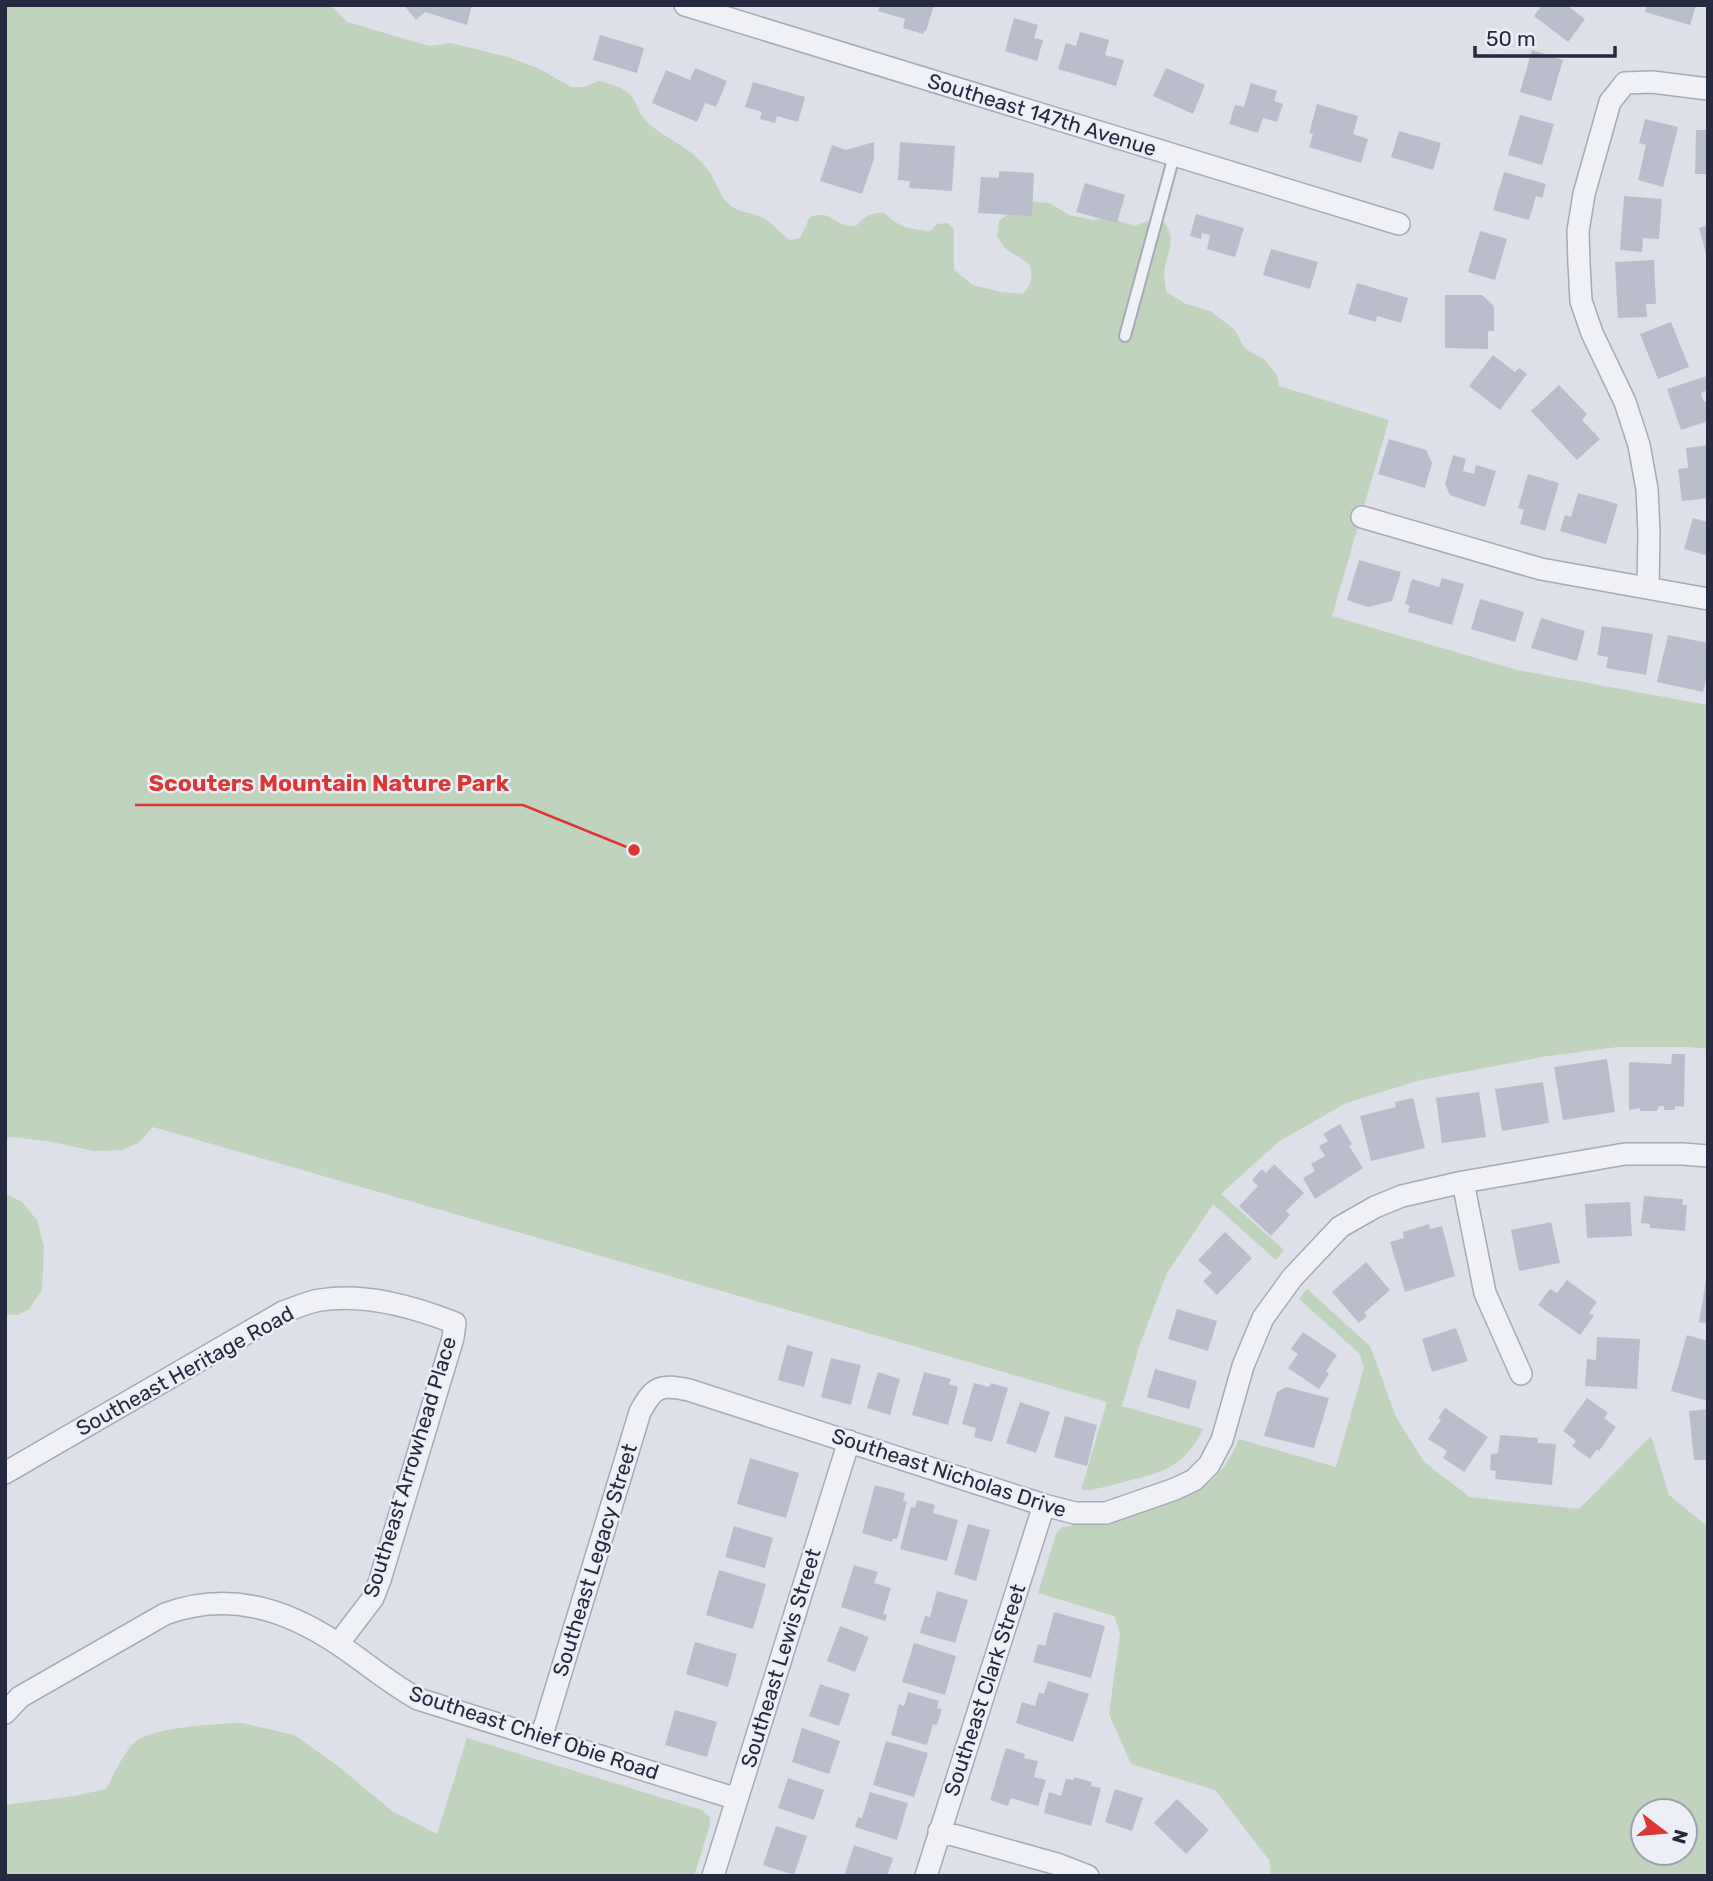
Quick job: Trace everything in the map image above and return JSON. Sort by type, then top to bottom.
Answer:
[{"type":"street","name":"Southeast 147th Avenue","points":[[685,5],[1399,224]]},
{"type":"street","points":[[1648,588],[1647,489],[1639,445],[1625,402],[1592,333],[1581,301],[1578,231],[1584,194],[1610,102],[1625,83],[1651,82],[1708,89]]},
{"type":"street","points":[[1363,517],[1541,569],[1708,599]]},
{"type":"street","name":"Southeast Nicholas Drive","points":[[659,1388],[689,1390],[1045,1505],[1075,1513],[1106,1513],[1175,1489],[1194,1480],[1209,1465],[1222,1440],[1243,1366],[1263,1318],[1292,1278],[1340,1227],[1374,1207],[1402,1196],[1463,1182],[1625,1154],[1708,1156]]},
{"type":"street","points":[[1463,1182],[1485,1293],[1521,1374]]},
{"type":"street","name":"Southeast Heritage Road","points":[[5,1473],[283,1312],[317,1300],[351,1297],[371,1299],[434,1314],[454,1323]]},
{"type":"street","name":"Southeast Arrowhead Place","points":[[338,1644],[368,1605],[380,1580],[450,1348],[454,1323]]},
{"type":"street","name":"Southeast Legacy Street","points":[[541,1738],[640,1412],[648,1398],[659,1388]]},
{"type":"street","name":"Southeast Lewis Street","points":[[713,1876],[849,1441]]},
{"type":"street","name":"Southeast Clark Street","points":[[926,1876],[1045,1505]]},
{"type":"street","name":"Southeast Chief Obie Road","points":[[5,1713],[20,1697],[165,1615],[186,1607],[209,1604],[256,1607],[300,1622],[338,1644],[394,1686],[418,1699],[737,1799]]},
{"type":"street","points":[[939,1831],[1057,1864],[1088,1876]]},
{"type":"lane","points":[[1125,336],[1174,156]]},
{"type":"green space","points":[[5,5],[331,5],[347,22],[429,46],[451,43],[508,57],[538,68],[571,87],[584,87],[599,81],[608,83],[629,94],[648,122],[697,157],[731,206],[765,219],[790,240],[800,238],[810,217],[817,215],[856,226],[869,215],[885,213],[900,225],[930,231],[937,224],[948,223],[954,230],[954,270],[973,285],[1001,292],[1023,294],[1031,280],[1029,264],[1005,248],[997,236],[999,221],[1025,201],[1050,203],[1069,215],[1092,220],[1111,218],[1134,226],[1148,221],[1164,222],[1171,242],[1164,274],[1166,292],[1186,304],[1210,311],[1234,329],[1245,349],[1264,359],[1277,375],[1279,386],[1389,420],[1332,616],[1517,670],[1708,705],[1708,1049],[1618,1047],[1548,1056],[1420,1080],[1346,1103],[1278,1142],[1221,1194],[1284,1250],[1276,1260],[1213,1204],[1167,1273],[1140,1344],[1122,1406],[1203,1429],[1190,1450],[1167,1468],[1147,1476],[1091,1490],[1081,1490],[1107,1402],[153,1127],[138,1143],[122,1150],[94,1151],[47,1141],[10,1137],[5,1140]]},
{"type":"green space","points":[[5,1193],[22,1202],[37,1220],[44,1247],[42,1290],[29,1309],[18,1315],[5,1314]]},
{"type":"green space","points":[[1307,1289],[1370,1346],[1396,1417],[1424,1462],[1470,1497],[1579,1509],[1651,1436],[1669,1495],[1708,1527],[1708,1876],[1271,1876],[1269,1860],[1215,1790],[1131,1764],[1109,1714],[1120,1633],[1114,1616],[1038,1593],[1056,1534],[1062,1527],[1071,1526],[1073,1519],[1116,1517],[1192,1494],[1214,1479],[1239,1439],[1336,1467],[1364,1367],[1359,1353],[1299,1299]]},
{"type":"green space","points":[[242,1723],[294,1735],[338,1766],[392,1811],[437,1834],[467,1738],[702,1810],[709,1816],[710,1825],[694,1876],[5,1876],[5,1805],[106,1789],[131,1746],[152,1734],[183,1727]]},
{"type":"building","points":[[404,5],[472,5],[467,25],[425,12],[416,20]]},
{"type":"building","points":[[880,5],[934,5],[923,34],[903,28],[905,19],[878,11]]},
{"type":"building","points":[[1542,5],[1570,5],[1569,7],[1585,19],[1568,42],[1534,16]]},
{"type":"building","points":[[1647,5],[1696,5],[1690,25],[1645,12]]},
{"type":"building","points":[[1014,18],[1038,25],[1034,38],[1043,40],[1037,61],[1005,51]]},
{"type":"building","points":[[1080,32],[1109,40],[1105,55],[1124,60],[1116,86],[1058,69],[1066,43],[1076,46]]},
{"type":"building","points":[[600,35],[644,48],[637,73],[593,60]]},
{"type":"building","points":[[1532,50],[1563,60],[1551,101],[1520,92]]},
{"type":"building","points":[[695,68],[727,81],[716,107],[705,103],[697,122],[652,103],[666,70],[690,80]]},
{"type":"building","points":[[1166,68],[1205,85],[1193,114],[1153,96]]},
{"type":"building","points":[[753,82],[805,97],[798,122],[777,116],[775,123],[760,119],[762,112],[745,107]]},
{"type":"building","points":[[1251,83],[1277,91],[1274,101],[1283,104],[1277,122],[1263,118],[1258,133],[1229,124],[1235,105],[1244,107]]},
{"type":"building","points":[[1317,104],[1358,116],[1353,134],[1368,139],[1361,163],[1309,147],[1313,134],[1309,133]]},
{"type":"building","points":[[1520,115],[1554,124],[1542,165],[1508,155]]},
{"type":"building","points":[[1645,119],[1678,127],[1663,187],[1638,180],[1646,145],[1639,143]]},
{"type":"building","points":[[1696,130],[1708,130],[1708,174],[1695,174]]},
{"type":"building","points":[[1399,131],[1441,143],[1433,170],[1391,157]]},
{"type":"building","points":[[874,142],[874,159],[862,194],[820,181],[832,145],[846,150]]},
{"type":"building","points":[[900,142],[955,146],[952,191],[909,188],[910,181],[898,180]]},
{"type":"building","points":[[999,171],[1034,173],[1032,216],[978,213],[981,177],[999,178]]},
{"type":"building","points":[[1504,172],[1546,184],[1542,198],[1536,196],[1529,220],[1493,210]]},
{"type":"building","points":[[1085,183],[1125,195],[1117,223],[1076,212]]},
{"type":"building","points":[[1624,196],[1662,199],[1659,239],[1643,238],[1642,252],[1620,250]]},
{"type":"building","points":[[1196,214],[1244,228],[1235,257],[1207,249],[1210,235],[1202,233],[1201,239],[1190,236]]},
{"type":"building","points":[[1708,225],[1708,257],[1707,257],[1699,228]]},
{"type":"building","points":[[1480,231],[1507,239],[1495,280],[1468,272]]},
{"type":"building","points":[[1271,249],[1318,262],[1310,289],[1263,275]]},
{"type":"building","points":[[1654,260],[1656,304],[1646,304],[1647,317],[1618,318],[1615,262]]},
{"type":"building","points":[[1357,283],[1408,298],[1401,323],[1377,316],[1376,322],[1348,314]]},
{"type":"building","points":[[1445,295],[1482,295],[1494,306],[1494,331],[1488,331],[1488,349],[1445,348]]},
{"type":"building","points":[[1671,322],[1689,367],[1658,379],[1640,334]]},
{"type":"building","points":[[1493,355],[1515,372],[1519,368],[1527,374],[1500,410],[1469,386]]},
{"type":"building","points":[[1707,376],[1708,390],[1701,393],[1704,402],[1708,401],[1708,421],[1681,430],[1667,389]]},
{"type":"building","points":[[1559,385],[1587,414],[1582,420],[1600,439],[1577,460],[1531,411]]},
{"type":"building","points":[[1389,439],[1426,450],[1432,463],[1425,488],[1378,474]]},
{"type":"building","points":[[1708,445],[1708,498],[1682,501],[1678,469],[1688,468],[1686,448]]},
{"type":"building","points":[[1453,455],[1466,459],[1463,471],[1474,474],[1476,465],[1496,471],[1485,507],[1450,495],[1445,484]]},
{"type":"building","points":[[1528,474],[1559,483],[1545,531],[1520,524],[1524,510],[1518,508]]},
{"type":"building","points":[[1578,493],[1618,504],[1606,544],[1560,531],[1565,515],[1571,517]]},
{"type":"building","points":[[1693,518],[1708,522],[1708,556],[1684,549]]},
{"type":"building","points":[[1359,560],[1401,572],[1392,601],[1368,607],[1347,600]]},
{"type":"building","points":[[1442,578],[1464,584],[1452,625],[1408,612],[1410,606],[1405,604],[1412,579],[1439,587]]},
{"type":"building","points":[[1480,599],[1524,612],[1515,642],[1471,629]]},
{"type":"building","points":[[1541,618],[1585,631],[1577,661],[1531,648]]},
{"type":"building","points":[[1602,626],[1653,634],[1646,675],[1606,668],[1608,657],[1597,655]]},
{"type":"building","points":[[1668,635],[1708,643],[1708,672],[1703,692],[1657,682]]},
{"type":"building","points":[[1672,1054],[1685,1054],[1684,1107],[1675,1106],[1675,1110],[1664,1110],[1664,1106],[1659,1106],[1657,1111],[1640,1111],[1640,1108],[1629,1110],[1629,1062],[1671,1064]]},
{"type":"building","points":[[1607,1059],[1615,1112],[1563,1120],[1554,1067]]},
{"type":"building","points":[[1543,1082],[1549,1123],[1502,1131],[1495,1089]]},
{"type":"building","points":[[1479,1092],[1486,1137],[1442,1143],[1436,1098]]},
{"type":"building","points":[[1413,1098],[1425,1148],[1371,1161],[1360,1116],[1396,1107],[1395,1102]]},
{"type":"building","points":[[1340,1124],[1352,1144],[1349,1146],[1363,1168],[1315,1199],[1303,1178],[1315,1171],[1311,1164],[1325,1156],[1319,1146],[1328,1141],[1323,1134]]},
{"type":"building","points":[[1274,1164],[1304,1193],[1286,1211],[1290,1215],[1271,1236],[1239,1206],[1258,1186],[1252,1180],[1262,1169],[1266,1173]]},
{"type":"building","points":[[1644,1196],[1683,1199],[1682,1205],[1687,1205],[1685,1231],[1650,1228],[1650,1224],[1641,1223]]},
{"type":"building","points":[[1630,1202],[1632,1236],[1587,1238],[1585,1204]]},
{"type":"building","points":[[1551,1222],[1560,1263],[1519,1271],[1511,1230]]},
{"type":"building","points":[[1429,1224],[1430,1229],[1442,1226],[1455,1276],[1405,1292],[1390,1242],[1404,1238],[1403,1232]]},
{"type":"building","points":[[1225,1232],[1252,1258],[1217,1295],[1203,1281],[1212,1273],[1198,1260]]},
{"type":"building","points":[[1366,1262],[1390,1290],[1364,1313],[1367,1316],[1359,1323],[1332,1292]]},
{"type":"building","points":[[1567,1280],[1597,1302],[1589,1313],[1594,1316],[1580,1335],[1538,1305],[1550,1289],[1557,1293]]},
{"type":"building","points":[[1706,1280],[1708,1281],[1708,1324],[1699,1322]]},
{"type":"building","points":[[1177,1309],[1217,1321],[1208,1351],[1168,1339]]},
{"type":"building","points":[[1456,1328],[1468,1361],[1432,1372],[1422,1339]]},
{"type":"building","points":[[1303,1332],[1337,1355],[1326,1371],[1329,1374],[1319,1389],[1288,1368],[1298,1354],[1291,1349]]},
{"type":"building","points":[[1687,1335],[1708,1341],[1708,1401],[1671,1391]]},
{"type":"building","points":[[1597,1337],[1640,1339],[1637,1389],[1585,1386],[1587,1359],[1596,1360]]},
{"type":"building","points":[[787,1345],[813,1352],[804,1387],[778,1380]]},
{"type":"building","points":[[831,1358],[861,1365],[851,1405],[821,1397]]},
{"type":"building","points":[[1155,1369],[1197,1381],[1189,1409],[1147,1397]]},
{"type":"building","points":[[878,1372],[900,1379],[890,1415],[867,1408]]},
{"type":"building","points":[[924,1372],[951,1379],[949,1384],[958,1387],[948,1425],[912,1415]]},
{"type":"building","points":[[974,1383],[989,1387],[991,1383],[1008,1388],[992,1442],[974,1437],[976,1428],[962,1424]]},
{"type":"building","points":[[1286,1387],[1329,1398],[1314,1448],[1264,1436],[1277,1392]]},
{"type":"building","points":[[1587,1398],[1608,1413],[1604,1418],[1616,1427],[1590,1459],[1572,1446],[1576,1441],[1563,1431]]},
{"type":"building","points":[[1020,1402],[1050,1412],[1036,1453],[1006,1443]]},
{"type":"building","points":[[1445,1408],[1488,1437],[1464,1472],[1443,1458],[1447,1451],[1428,1439],[1441,1420],[1438,1418]]},
{"type":"building","points":[[1708,1409],[1708,1460],[1694,1460],[1689,1411]]},
{"type":"building","points":[[1065,1416],[1097,1425],[1087,1466],[1054,1457]]},
{"type":"building","points":[[1500,1435],[1538,1438],[1538,1443],[1556,1444],[1552,1485],[1495,1479],[1496,1471],[1490,1470],[1491,1454],[1498,1453]]},
{"type":"building","points":[[750,1458],[799,1473],[786,1518],[737,1504]]},
{"type":"building","points":[[875,1485],[905,1493],[903,1500],[907,1502],[897,1539],[893,1538],[892,1542],[862,1533]]},
{"type":"building","points":[[917,1500],[935,1505],[933,1513],[958,1520],[947,1561],[900,1549],[911,1507],[915,1508]]},
{"type":"building","points":[[968,1524],[990,1530],[976,1581],[954,1574]]},
{"type":"building","points":[[734,1526],[773,1538],[765,1568],[725,1557]]},
{"type":"building","points":[[854,1565],[878,1572],[874,1583],[891,1588],[883,1614],[887,1615],[885,1621],[841,1607]]},
{"type":"building","points":[[719,1570],[766,1584],[753,1629],[706,1615]]},
{"type":"building","points":[[937,1591],[968,1600],[955,1643],[920,1633],[925,1616],[930,1617]]},
{"type":"building","points":[[1054,1612],[1105,1626],[1091,1678],[1033,1662],[1038,1644],[1045,1646]]},
{"type":"building","points":[[840,1626],[869,1637],[855,1672],[827,1661]]},
{"type":"building","points":[[695,1642],[737,1654],[728,1687],[686,1674]]},
{"type":"building","points":[[914,1643],[956,1656],[945,1695],[902,1682]]},
{"type":"building","points":[[1048,1681],[1089,1694],[1073,1742],[1016,1723],[1022,1702],[1035,1706],[1039,1692],[1044,1694]]},
{"type":"building","points":[[820,1684],[850,1694],[839,1726],[809,1716]]},
{"type":"building","points":[[908,1692],[939,1701],[937,1708],[942,1709],[937,1725],[933,1724],[927,1745],[891,1735],[899,1704],[904,1706]]},
{"type":"building","points":[[675,1710],[717,1722],[707,1757],[665,1745]]},
{"type":"building","points":[[802,1728],[840,1741],[829,1774],[792,1762]]},
{"type":"building","points":[[886,1741],[928,1753],[914,1797],[873,1785]]},
{"type":"building","points":[[1006,1748],[1025,1754],[1024,1758],[1038,1761],[1034,1777],[1046,1780],[1038,1806],[1011,1798],[1008,1806],[990,1800]]},
{"type":"building","points":[[1074,1777],[1092,1782],[1091,1786],[1101,1788],[1091,1826],[1044,1813],[1049,1792],[1061,1796],[1066,1779],[1073,1780]]},
{"type":"building","points":[[788,1778],[824,1790],[814,1820],[778,1808]]},
{"type":"building","points":[[1115,1789],[1143,1798],[1132,1831],[1105,1822]]},
{"type":"building","points":[[870,1792],[908,1803],[897,1840],[855,1827],[858,1817],[862,1818]]},
{"type":"building","points":[[1177,1799],[1209,1830],[1186,1854],[1154,1823]]},
{"type":"building","points":[[776,1826],[807,1836],[794,1875],[763,1865]]},
{"type":"building","points":[[854,1845],[893,1858],[887,1876],[844,1876]]},
{"type":"place","name":"Scouters Mountain Nature Park","points":[[634,850]]}]
